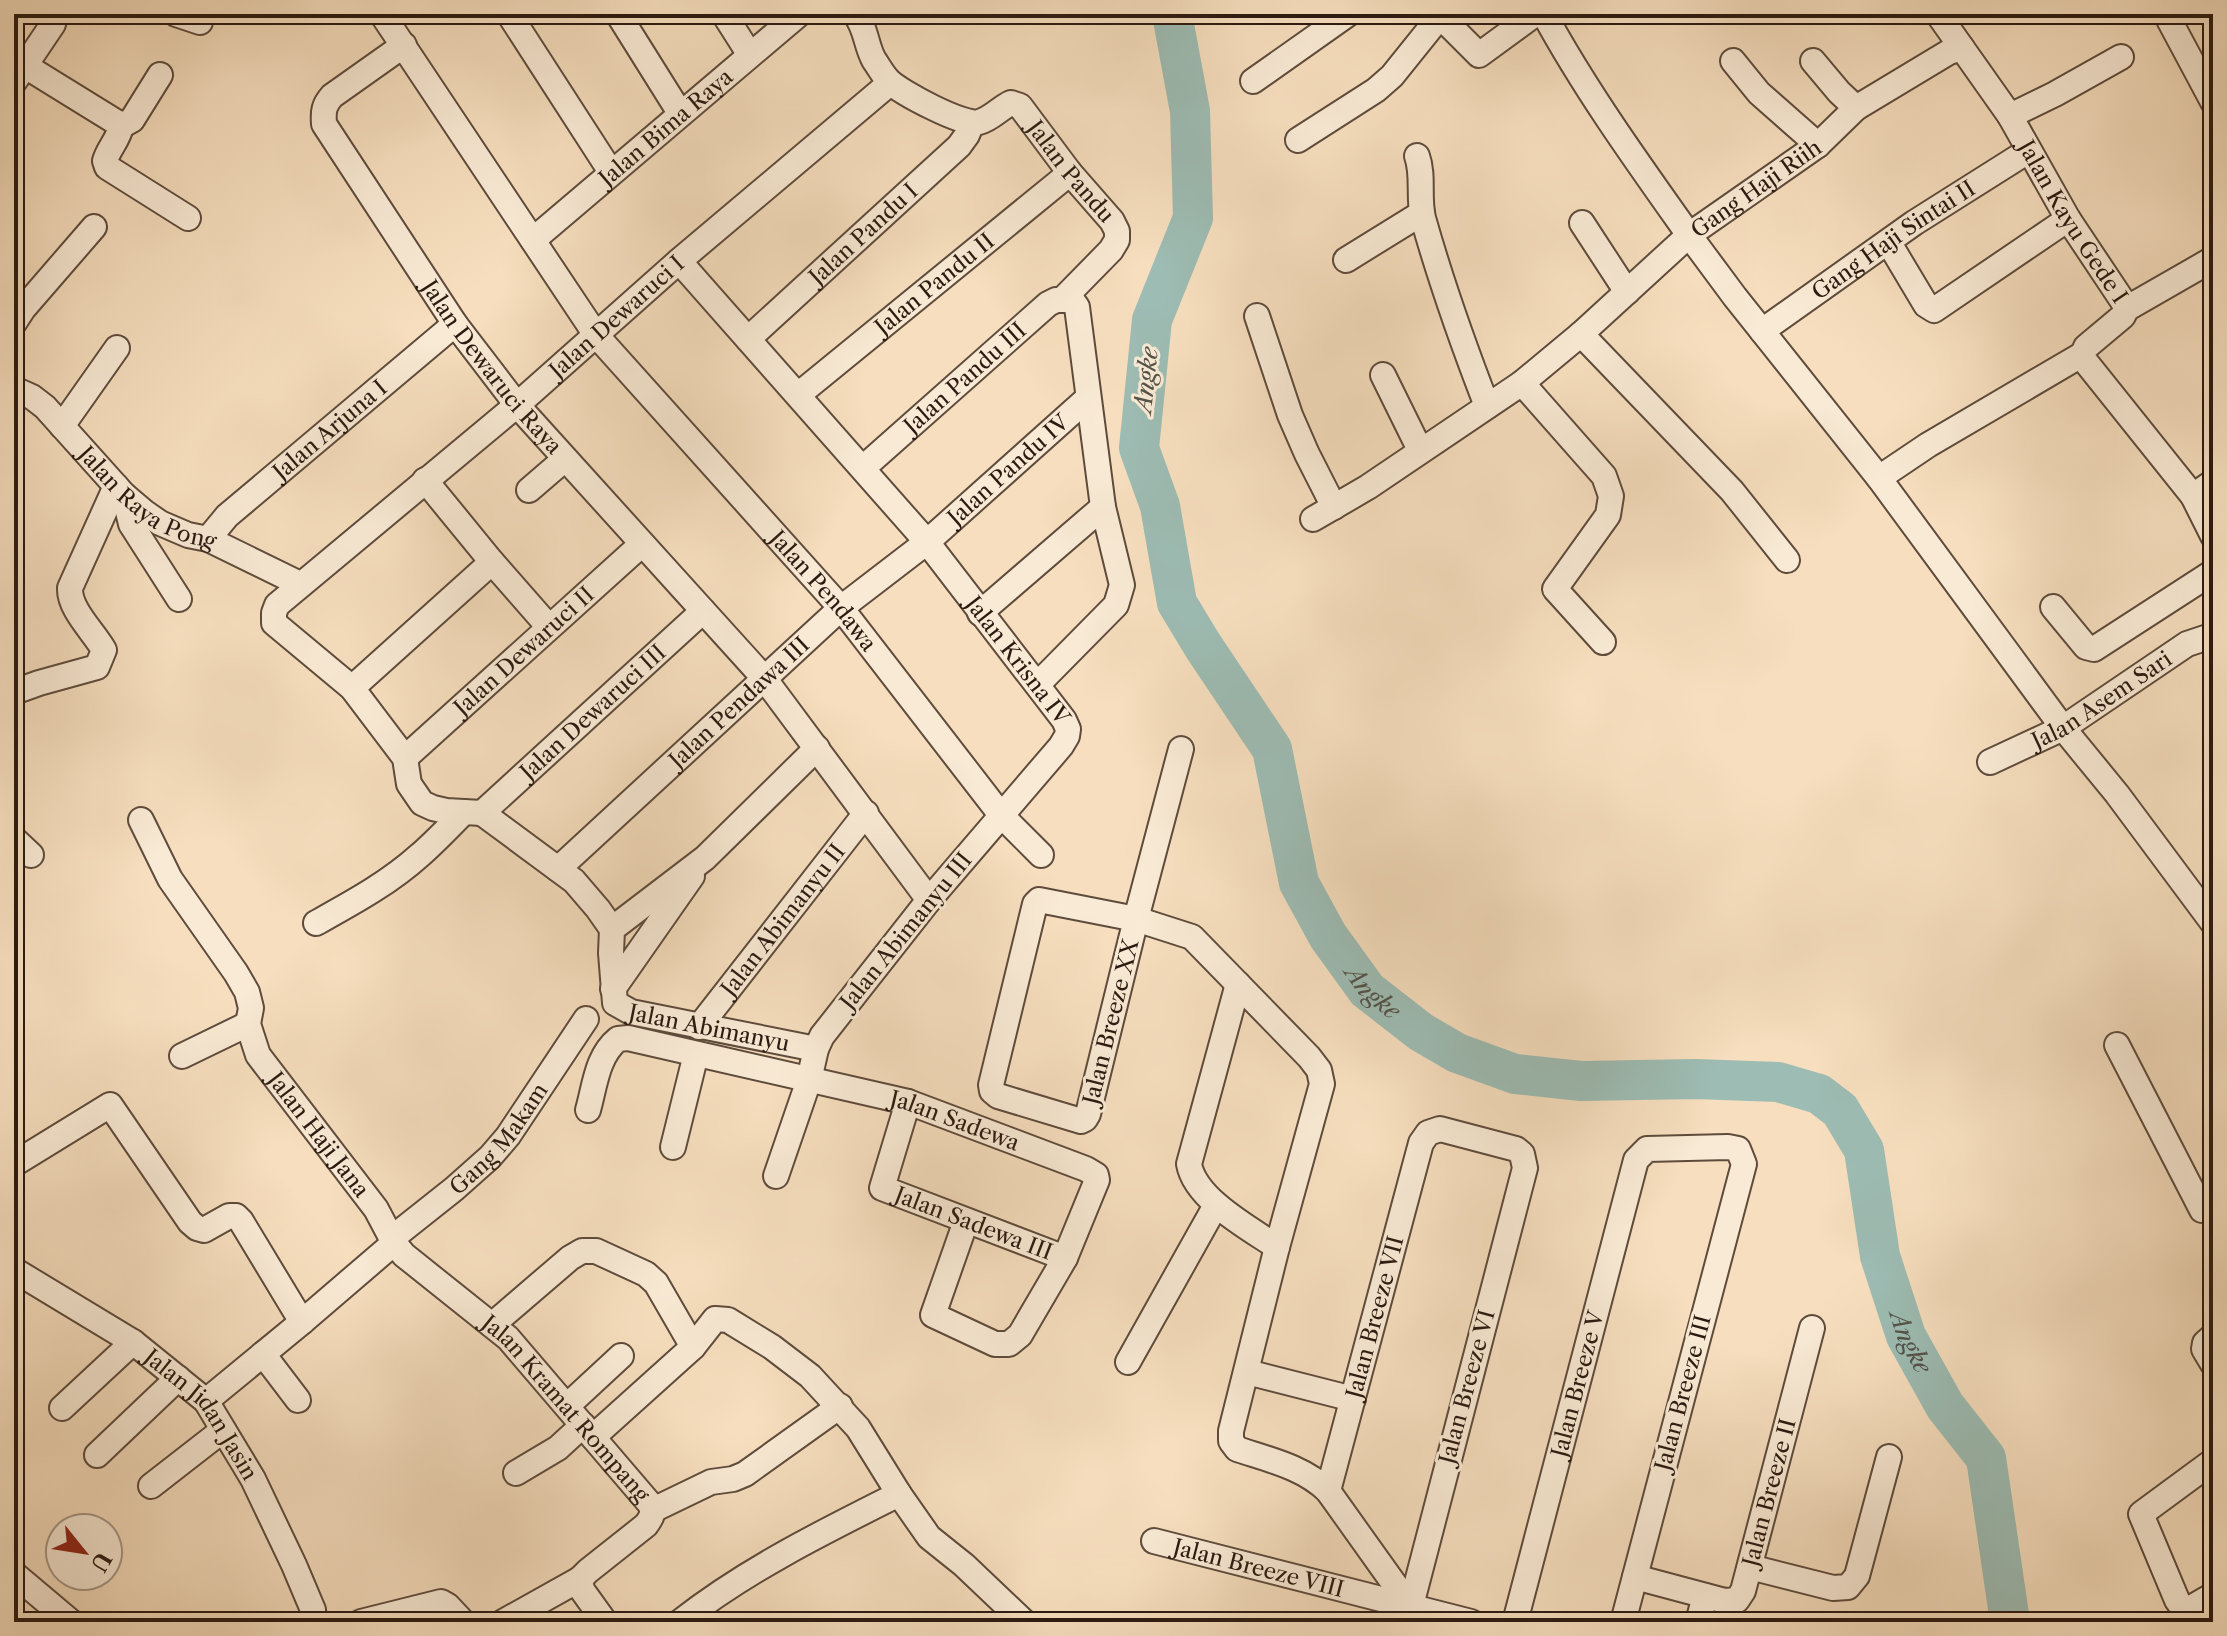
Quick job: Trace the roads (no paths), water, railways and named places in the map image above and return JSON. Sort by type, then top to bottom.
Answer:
[{"type":"street","points":[[55,14],[53,24],[17,69],[121,126]]},
{"type":"street","points":[[176,14],[200,22]]},
{"type":"street","points":[[382,14],[596,335]]},
{"type":"street","points":[[509,14],[611,172]]},
{"type":"street","points":[[618,14],[680,113]]},
{"type":"street","points":[[724,14],[750,55]]},
{"type":"street","name":"Jalan Bima Raya","points":[[533,240],[799,14]]},
{"type":"street","points":[[855,14],[872,56],[890,83],[958,120],[972,123]]},
{"type":"street","points":[[1253,81],[1348,14]]},
{"type":"street","points":[[1298,140],[1376,90],[1392,76],[1437,20],[1444,20],[1479,55],[1535,14]]},
{"type":"street","name":"Gang Haji Riih","points":[[1544,14],[1563,49],[1689,235],[1818,145],[1856,108],[1949,52],[1962,48]]},
{"type":"street","name":"Jalan Kayu Gede I","points":[[1879,478],[1928,445],[2083,354],[2086,347],[2123,316],[2126,309],[2068,219],[2010,116],[1938,14]]},
{"type":"street","points":[[2166,14],[2213,102]]},
{"type":"street","name":"Jalan Dewaruci Raya","points":[[404,45],[332,96],[323,112],[324,124],[455,324],[517,405],[764,678]]},
{"type":"street","points":[[2010,116],[2121,57]]},
{"type":"street","points":[[1733,61],[1759,93],[1818,145]]},
{"type":"street","points":[[1813,61],[1856,108]]},
{"type":"street","points":[[121,126],[132,120],[160,75]]},
{"type":"street","name":"Jalan Dewaruci I","points":[[352,688],[274,623],[277,605],[517,405],[679,261],[890,83]]},
{"type":"street","name":"Jalan Pandu","points":[[972,123],[982,122],[1011,103],[1020,106],[1070,173],[1112,221],[1117,240],[1068,300]]},
{"type":"street","name":"Jalan Pandu I","points":[[748,339],[959,146],[972,123]]},
{"type":"street","points":[[121,126],[106,156],[107,167],[188,218]]},
{"type":"street","name":"Gang Haji Sintai II","points":[[1762,331],[1914,223],[2028,151]]},
{"type":"street","points":[[1417,156],[1421,167],[1422,213],[1453,317],[1487,406]]},
{"type":"street","name":"Jalan Pandu II","points":[[798,395],[1070,173]]},
{"type":"street","points":[[1346,260],[1422,213]]},
{"type":"street","points":[[1889,243],[1926,305],[1934,310],[2068,219]]},
{"type":"street","points":[[1582,223],[1627,292]]},
{"type":"street","points":[[17,312],[94,227]]},
{"type":"street","points":[[1257,316],[1290,415],[1307,454],[1324,513],[1394,470],[1522,383],[1581,334],[1689,235],[1879,478],[2063,728],[2117,794],[2213,923]]},
{"type":"street","points":[[2126,309],[2213,259]]},
{"type":"street","points":[[679,261],[927,542]]},
{"type":"street","points":[[1038,684],[1116,605],[1122,585],[1103,507],[1077,307],[1068,300]]},
{"type":"street","name":"Jalan Pandu III","points":[[863,468],[1048,304],[1068,300]]},
{"type":"street","name":"Jalan Arjuna I","points":[[208,539],[227,516],[455,324]]},
{"type":"street","points":[[1581,334],[1732,491],[1787,560]]},
{"type":"street","name":"Jalan Pendawa","points":[[596,335],[841,608],[1001,815],[1041,855]]},
{"type":"street","points":[[62,426],[117,348]]},
{"type":"street","points":[[2083,354],[2085,361],[2193,496],[2213,536]]},
{"type":"street","points":[[1383,375],[1420,450]]},
{"type":"street","points":[[1522,383],[1604,476],[1611,496],[1608,515],[1555,589],[1603,642]]},
{"type":"street","name":"Jalan Raya Pong","points":[[14,389],[45,407],[120,490],[160,523],[188,535],[208,539],[300,584]]},
{"type":"street","name":"Jalan Pandu IV","points":[[927,542],[1088,398]]},
{"type":"street","points":[[529,490],[565,459]]},
{"type":"street","points":[[425,480],[549,627]]},
{"type":"street","points":[[2193,496],[2213,482]]},
{"type":"street","points":[[120,490],[131,524],[179,599]]},
{"type":"street","points":[[14,692],[97,667],[101,660],[104,650],[75,610],[69,597],[70,588],[120,490]]},
{"type":"street","points":[[980,613],[1103,507]]},
{"type":"street","name":"Jalan Pendawa III","points":[[558,869],[841,608],[927,542]]},
{"type":"street","name":"Jalan Krisna IV","points":[[927,542],[1038,684],[1068,729],[1067,736],[1001,815]]},
{"type":"street","name":"Jalan Dewaruci II","points":[[405,758],[642,544]]},
{"type":"street","points":[[492,562],[352,688],[405,758],[409,784],[422,803],[433,808],[473,813],[558,869],[574,881],[612,929],[705,858],[817,748]]},
{"type":"street","points":[[2053,607],[2086,647],[2094,649],[2213,572]]},
{"type":"street","name":"Jalan Dewaruci III","points":[[316,923],[397,873],[473,813],[703,611]]},
{"type":"street","name":"Jalan Asem Sari","points":[[1990,762],[2063,728],[2187,644],[2212,637]]},
{"type":"street","points":[[764,678],[929,900]]},
{"type":"street","name":"Jalan Breeze XX","points":[[1136,919],[1039,900],[1035,904],[991,1085],[998,1096],[1081,1121],[1088,1114],[1181,749]]},
{"type":"street","name":"Jalan Abimanyu II","points":[[699,1027],[866,813]]},
{"type":"street","name":"Jalan Abimanyu III","points":[[776,1176],[822,1036],[929,900],[1001,815]]},
{"type":"street","name":"Jalan Haji Jana","points":[[141,820],[170,879],[247,992],[251,1008],[248,1024],[258,1055],[369,1198],[392,1241]]},
{"type":"street","points":[[613,989],[705,858]]},
{"type":"street","points":[[1136,919],[1192,937],[1319,1070],[1322,1084],[1277,1247],[1231,1441],[1237,1449],[1303,1472],[1328,1491],[1408,1614]]},
{"type":"street","name":"Jalan Abimanyu","points":[[612,929],[615,1003],[631,1012],[699,1027],[812,1064]]},
{"type":"street","points":[[1238,984],[1189,1164],[1191,1176],[1216,1205],[1277,1247]]},
{"type":"street","name":"Gang Makam","points":[[206,1401],[302,1322],[490,1157],[508,1136],[586,1019]]},
{"type":"street","points":[[182,1056],[248,1024]]},
{"type":"street","points":[[588,1110],[600,1062],[618,1039],[628,1038],[696,1054],[812,1064]]},
{"type":"street","points":[[2117,1045],[2209,1214]]},
{"type":"street","points":[[673,1147],[696,1054]]},
{"type":"street","name":"Jalan Sadewa","points":[[812,1064],[1096,1175],[1097,1180],[1065,1258]]},
{"type":"street","name":"Jalan Sadewa III","points":[[908,1102],[882,1188],[1065,1258]]},
{"type":"street","points":[[14,1164],[110,1105],[190,1222],[204,1230],[229,1216],[236,1216],[241,1221],[302,1322]]},
{"type":"street","name":"Jalan Breeze VI","points":[[1408,1614],[1525,1168],[1522,1154],[1516,1149],[1440,1129],[1428,1133],[1421,1143]]},
{"type":"street","name":"Jalan Breeze VII","points":[[1328,1491],[1421,1143]]},
{"type":"street","name":"Jalan Breeze V","points":[[1515,1622],[1636,1160],[1647,1149],[1728,1147],[1738,1149],[1744,1164]]},
{"type":"street","name":"Jalan Breeze III","points":[[1623,1622],[1744,1164]]},
{"type":"street","points":[[1128,1362],[1216,1205]]},
{"type":"street","points":[[966,1221],[933,1315],[995,1344],[1009,1344],[1020,1335],[1065,1258]]},
{"type":"street","name":"Jalan Kramat Rompang","points":[[392,1241],[404,1255],[508,1338],[653,1510],[646,1525],[580,1579],[503,1622]]},
{"type":"street","points":[[492,1325],[570,1258],[582,1251],[596,1251],[646,1274],[656,1283],[693,1347]]},
{"type":"street","name":"Jalan Jidan Jasin","points":[[14,1270],[133,1342],[206,1401],[253,1479],[294,1565],[313,1610],[314,1622]]},
{"type":"street","points":[[516,1473],[588,1431],[693,1347],[715,1319],[728,1320],[797,1366],[840,1406],[858,1428],[929,1537],[964,1565],[1024,1622]]},
{"type":"street","name":"Jalan Breeze II","points":[[1635,1577],[1725,1601],[1737,1600],[1750,1567],[1812,1328]]},
{"type":"street","points":[[2213,1336],[2205,1343],[2204,1349],[2213,1364]]},
{"type":"street","points":[[62,1408],[133,1342]]},
{"type":"street","points":[[263,1354],[298,1400]]},
{"type":"street","points":[[567,1406],[621,1356]]},
{"type":"street","points":[[1247,1372],[1353,1399]]},
{"type":"street","points":[[97,1455],[178,1378]]},
{"type":"street","points":[[653,1510],[711,1482],[745,1474],[840,1406]]},
{"type":"street","points":[[151,1486],[223,1430]]},
{"type":"street","points":[[1750,1567],[1833,1588],[1848,1587],[1857,1576],[1889,1457]]},
{"type":"street","points":[[2213,1461],[2141,1514],[2182,1607],[2189,1609],[2213,1595]]},
{"type":"street","points":[[680,1622],[787,1554],[899,1494]]},
{"type":"street","name":"Jalan Breeze VIII","points":[[1154,1541],[1408,1614],[1471,1622]]},
{"type":"street","points":[[14,1574],[71,1622]]},
{"type":"street","points":[[580,1579],[582,1590],[605,1622]]},
{"type":"street","points":[[1698,1622],[1705,1596]]},
{"type":"street","points":[[369,1621],[441,1602],[463,1622]]},
{"type":"waterway","name":"Angke","points":[[1172,14],[1190,111],[1193,218],[1152,320],[1139,448],[1160,506],[1177,603],[1272,749],[1299,883],[1328,936],[1367,990],[1421,1032],[1457,1053],[1515,1074],[1581,1081],[1696,1079],[1778,1082],[1819,1094],[1840,1110],[1864,1150],[1880,1256],[1906,1336],[1945,1406],[1986,1458],[2010,1622]]}]
